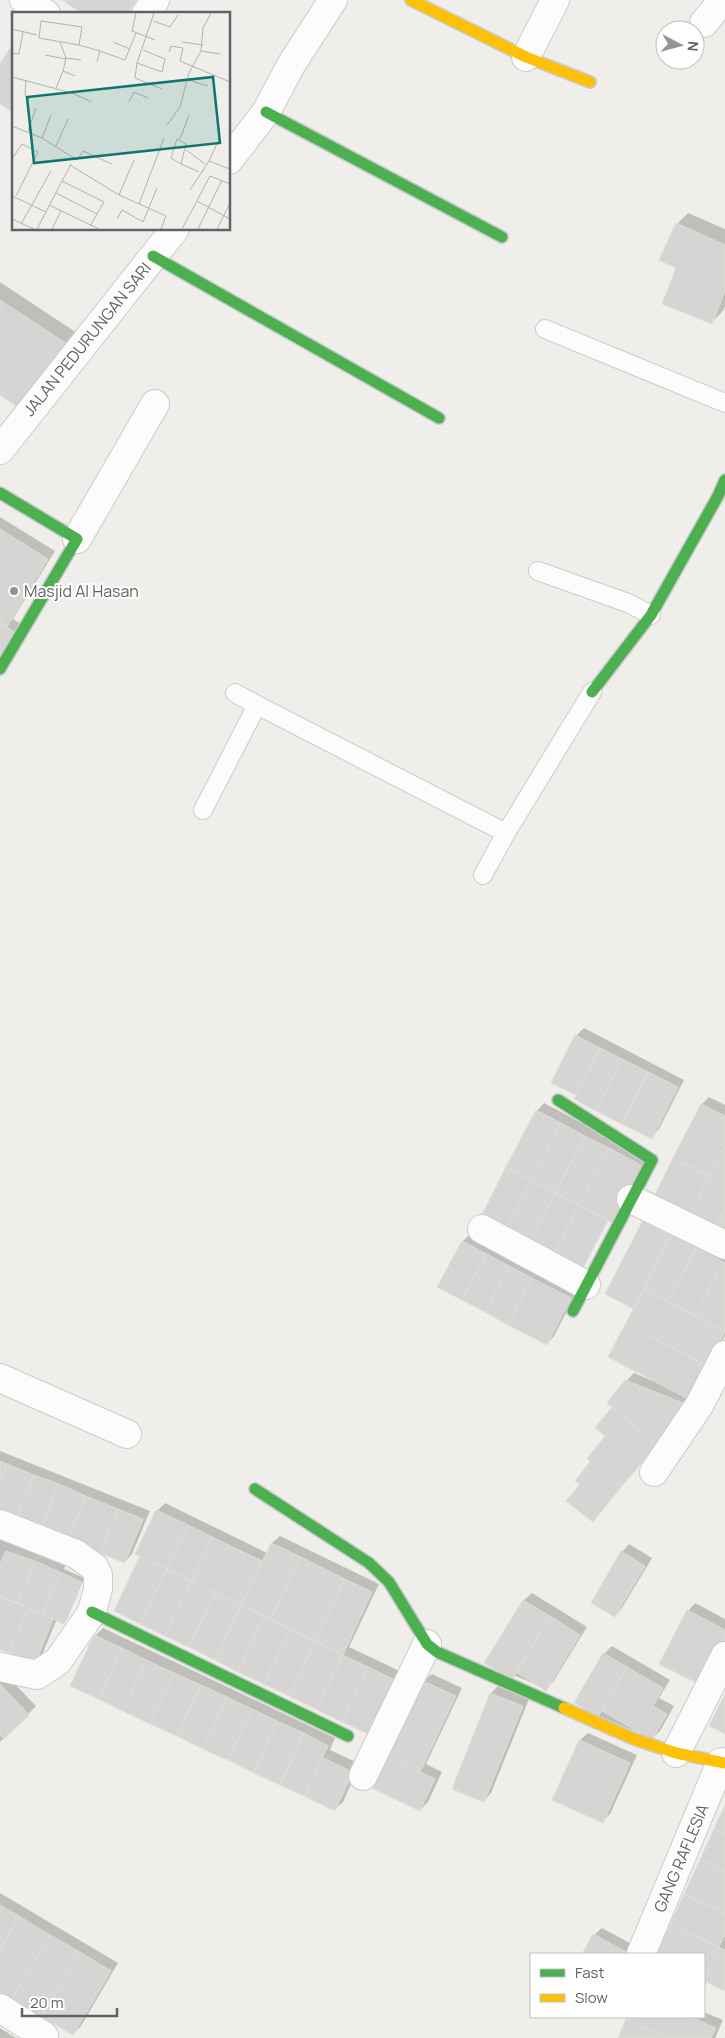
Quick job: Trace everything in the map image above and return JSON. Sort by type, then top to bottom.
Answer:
[{"type":"street","points":[[24,0],[43,12]]},
{"type":"street","points":[[147,12],[155,0]]},
{"type":"street","points":[[230,159],[266,112],[291,65],[333,0]]},
{"type":"street","points":[[410,0],[526,57],[590,82]]},
{"type":"street","points":[[526,57],[555,0]]},
{"type":"street","points":[[705,22],[723,0]]},
{"type":"street","points":[[266,112],[502,237]]},
{"type":"street","name":"JALAN PEDURUNGAN SARI","points":[[3,440],[174,230]]},
{"type":"street","points":[[154,256],[439,418]]},
{"type":"street","points":[[0,669],[155,404]]},
{"type":"street","points":[[592,692],[651,615],[718,496],[725,480]]},
{"type":"street","points":[[0,493],[77,539]]},
{"type":"street","points":[[558,1100],[652,1160],[573,1311]]},
{"type":"street","points":[[632,1199],[725,1245]]},
{"type":"street","points":[[482,1230],[586,1285]]},
{"type":"street","points":[[654,1472],[700,1404],[725,1355]]},
{"type":"street","points":[[0,1378],[127,1434]]},
{"type":"street","points":[[255,1489],[369,1563],[389,1582],[427,1644],[445,1655],[634,1739],[676,1752],[723,1763]]},
{"type":"street","points":[[0,1524],[76,1554],[94,1567],[98,1575],[98,1589],[92,1612],[58,1661],[37,1675],[0,1667]]},
{"type":"street","points":[[92,1612],[348,1736]]},
{"type":"street","points":[[363,1776],[427,1644]]},
{"type":"street","points":[[676,1752],[725,1656]]},
{"type":"street","name":"GANG RAFLESIA","points":[[641,1953],[723,1763]]},
{"type":"street","points":[[0,2008],[44,2036]]},
{"type":"lane","points":[[545,329],[725,402]]},
{"type":"lane","points":[[538,571],[628,603],[651,615]]},
{"type":"lane","points":[[483,875],[506,833],[592,692]]},
{"type":"lane","points":[[235,694],[506,833]]},
{"type":"lane","points":[[203,810],[257,705]]},
{"type":"building","points":[[62,0],[135,0],[127,12],[80,12]]},
{"type":"building","points":[[12,45],[12,112],[0,104],[0,64]]},
{"type":"building","points":[[676,223],[725,245],[725,291],[712,324],[662,304],[676,268],[659,260]]},
{"type":"building","points":[[0,300],[67,344],[23,411],[0,395]]},
{"type":"building","name":"Masjid Al Hasan","points":[[0,529],[48,559],[7,627],[0,623]]},
{"type":"building","points":[[0,623],[18,634],[0,663]]},
{"type":"building","points":[[575,1035],[600,1048],[576,1095],[551,1083]]},
{"type":"building","points":[[600,1048],[622,1059],[596,1111],[574,1099]]},
{"type":"building","points":[[622,1059],[648,1072],[622,1124],[596,1111]]},
{"type":"building","points":[[648,1072],[678,1087],[652,1139],[622,1124]]},
{"type":"building","points":[[701,1104],[725,1116],[725,1146],[709,1176],[673,1158]]},
{"type":"building","points":[[536,1110],[561,1123],[531,1180],[506,1167]]},
{"type":"building","points":[[561,1123],[585,1136],[555,1193],[531,1180]]},
{"type":"building","points":[[585,1136],[609,1148],[579,1205],[555,1193]]},
{"type":"building","points":[[725,1146],[725,1169],[716,1164]]},
{"type":"building","points":[[609,1148],[641,1165],[612,1223],[579,1205]]},
{"type":"building","points":[[673,1158],[709,1176],[689,1218],[653,1199]]},
{"type":"building","points":[[716,1164],[725,1169],[725,1208],[714,1231],[689,1218]]},
{"type":"building","points":[[506,1167],[531,1180],[506,1230],[481,1217]]},
{"type":"building","points":[[531,1180],[555,1193],[530,1242],[506,1230]]},
{"type":"building","points":[[555,1193],[579,1205],[554,1255],[530,1242]]},
{"type":"building","points":[[579,1205],[608,1220],[582,1270],[554,1255]]},
{"type":"building","points":[[725,1208],[725,1236],[714,1231]]},
{"type":"building","points":[[643,1220],[671,1235],[634,1309],[605,1294]]},
{"type":"building","points":[[671,1235],[696,1248],[668,1301],[644,1289]]},
{"type":"building","points":[[462,1241],[487,1254],[462,1300],[437,1287]]},
{"type":"building","points":[[696,1248],[723,1262],[695,1316],[668,1301]]},
{"type":"building","points":[[487,1254],[509,1266],[485,1312],[462,1300]]},
{"type":"building","points":[[723,1262],[725,1263],[725,1332],[695,1316]]},
{"type":"building","points":[[509,1266],[532,1278],[508,1325],[485,1312]]},
{"type":"building","points":[[532,1278],[571,1298],[547,1345],[508,1325]]},
{"type":"building","points":[[644,1289],[725,1332],[707,1366],[626,1323]]},
{"type":"building","points":[[626,1323],[707,1366],[690,1400],[608,1357]]},
{"type":"building","points":[[625,1380],[688,1405],[656,1444],[607,1403]]},
{"type":"building","points":[[612,1407],[656,1444],[640,1465],[595,1428]]},
{"type":"building","points":[[605,1436],[640,1465],[621,1487],[587,1459]]},
{"type":"building","points":[[0,1461],[7,1464],[0,1481]]},
{"type":"building","points":[[590,1462],[621,1487],[593,1522],[566,1501],[580,1484],[575,1481]]},
{"type":"building","points":[[7,1464],[34,1475],[16,1519],[0,1512],[0,1481]]},
{"type":"building","points":[[34,1475],[59,1484],[41,1529],[16,1519]]},
{"type":"building","points":[[59,1484],[86,1496],[68,1540],[41,1529]]},
{"type":"building","points":[[86,1496],[118,1509],[100,1553],[68,1540]]},
{"type":"building","points":[[118,1509],[143,1519],[125,1563],[100,1553]]},
{"type":"building","points":[[156,1510],[188,1525],[167,1569],[135,1554]]},
{"type":"building","points":[[188,1525],[212,1537],[191,1581],[167,1569]]},
{"type":"building","points":[[212,1537],[262,1561],[241,1605],[191,1581]]},
{"type":"building","points":[[271,1543],[301,1557],[270,1620],[241,1605]]},
{"type":"building","points":[[6,1551],[35,1561],[18,1603],[0,1596],[0,1564]]},
{"type":"building","points":[[621,1551],[645,1566],[615,1617],[591,1603]]},
{"type":"building","points":[[140,1556],[167,1569],[140,1624],[114,1611]]},
{"type":"building","points":[[301,1557],[345,1579],[315,1641],[270,1620]]},
{"type":"building","points":[[35,1561],[60,1572],[42,1615],[18,1603]]},
{"type":"building","points":[[167,1569],[191,1581],[165,1636],[140,1624]]},
{"type":"building","points":[[60,1572],[81,1582],[64,1624],[42,1615]]},
{"type":"building","points":[[345,1579],[372,1592],[343,1655],[315,1641]]},
{"type":"building","points":[[191,1581],[215,1593],[189,1647],[165,1636]]},
{"type":"building","points":[[215,1593],[241,1605],[215,1660],[189,1647]]},
{"type":"building","points":[[0,1597],[28,1608],[9,1653],[0,1650]]},
{"type":"building","points":[[523,1600],[550,1616],[512,1680],[484,1663]]},
{"type":"building","points":[[241,1605],[264,1616],[238,1672],[215,1660]]},
{"type":"building","points":[[28,1608],[53,1619],[35,1664],[9,1653]]},
{"type":"building","points":[[687,1610],[725,1630],[725,1639],[701,1685],[659,1664]]},
{"type":"building","points":[[264,1616],[290,1629],[264,1684],[238,1672]]},
{"type":"building","points":[[550,1616],[580,1635],[546,1691],[516,1672]]},
{"type":"building","points":[[290,1629],[315,1641],[289,1696],[264,1684]]},
{"type":"building","points":[[94,1635],[122,1648],[99,1699],[70,1686]]},
{"type":"building","points":[[315,1641],[343,1655],[316,1709],[289,1696]]},
{"type":"building","points":[[122,1648],[146,1660],[123,1711],[99,1699]]},
{"type":"building","points":[[603,1653],[627,1667],[598,1717],[574,1703]]},
{"type":"building","points":[[343,1655],[368,1667],[342,1722],[316,1709]]},
{"type":"building","points":[[146,1660],[174,1673],[150,1724],[123,1711]]},
{"type":"building","points":[[368,1667],[399,1682],[373,1736],[342,1722]]},
{"type":"building","points":[[627,1667],[663,1688],[653,1706],[667,1714],[652,1740],[602,1711]]},
{"type":"building","points":[[174,1673],[201,1685],[177,1736],[150,1724]]},
{"type":"building","points":[[423,1681],[456,1696],[420,1772],[387,1756]]},
{"type":"building","points":[[0,1684],[29,1715],[4,1739],[0,1735]]},
{"type":"building","points":[[201,1685],[227,1697],[203,1749],[177,1736]]},
{"type":"building","points":[[490,1693],[523,1706],[484,1802],[452,1789]]},
{"type":"building","points":[[725,1694],[725,1734],[709,1726]]},
{"type":"building","points":[[227,1697],[252,1709],[228,1760],[203,1749]]},
{"type":"building","points":[[252,1709],[277,1721],[254,1773],[228,1760]]},
{"type":"building","points":[[277,1721],[304,1733],[280,1785],[254,1773]]},
{"type":"building","points":[[304,1733],[328,1746],[304,1796],[280,1785]]},
{"type":"building","points":[[579,1740],[630,1763],[603,1823],[552,1800]]},
{"type":"building","points":[[387,1756],[435,1779],[420,1811],[372,1788]]},
{"type":"building","points":[[323,1758],[353,1772],[335,1811],[304,1796]]},
{"type":"building","points":[[725,1805],[725,1834],[714,1829]]},
{"type":"building","points":[[714,1829],[725,1834],[725,1871],[700,1860]]},
{"type":"building","points":[[700,1860],[725,1871],[725,1913],[684,1894]]},
{"type":"building","points":[[684,1894],[725,1913],[725,1935],[719,1947],[670,1925]]},
{"type":"building","points":[[0,1905],[19,1916],[0,1949]]},
{"type":"building","points":[[19,1916],[50,1935],[12,1999],[0,1993],[0,1949]]},
{"type":"building","points":[[670,1925],[719,1947],[705,1978],[705,1953],[656,1953]]},
{"type":"building","points":[[593,1934],[628,1953],[583,1953]]},
{"type":"building","points":[[50,1935],[80,1952],[42,2017],[12,1999]]},
{"type":"building","points":[[719,1947],[725,1950],[725,1991],[705,1981]]},
{"type":"building","points":[[80,1952],[111,1971],[73,2035],[42,2017]]},
{"type":"building","points":[[693,2018],[716,2028],[711,2038],[666,2038],[626,2019]]},
{"type":"building","points":[[626,2019],[666,2038],[618,2038]]},
{"type":"traffic: fast","points":[[266,112],[502,237]]},
{"type":"traffic: fast","points":[[153,256],[439,418]]},
{"type":"traffic: fast","points":[[592,692],[651,615],[718,496],[725,480]]},
{"type":"traffic: fast","points":[[0,493],[77,539],[0,669]]},
{"type":"traffic: fast","points":[[558,1100],[652,1160],[573,1311]]},
{"type":"traffic: fast","points":[[255,1489],[369,1563],[389,1582],[427,1644],[437,1652],[564,1708]]},
{"type":"traffic: fast","points":[[92,1612],[348,1736]]},
{"type":"traffic: slow","points":[[411,0],[526,57],[590,82]]},
{"type":"traffic: slow","points":[[564,1708],[634,1739],[676,1753],[725,1763]]},
{"type":"place","name":"Masjid Al Hasan","points":[[14,591]]}]
